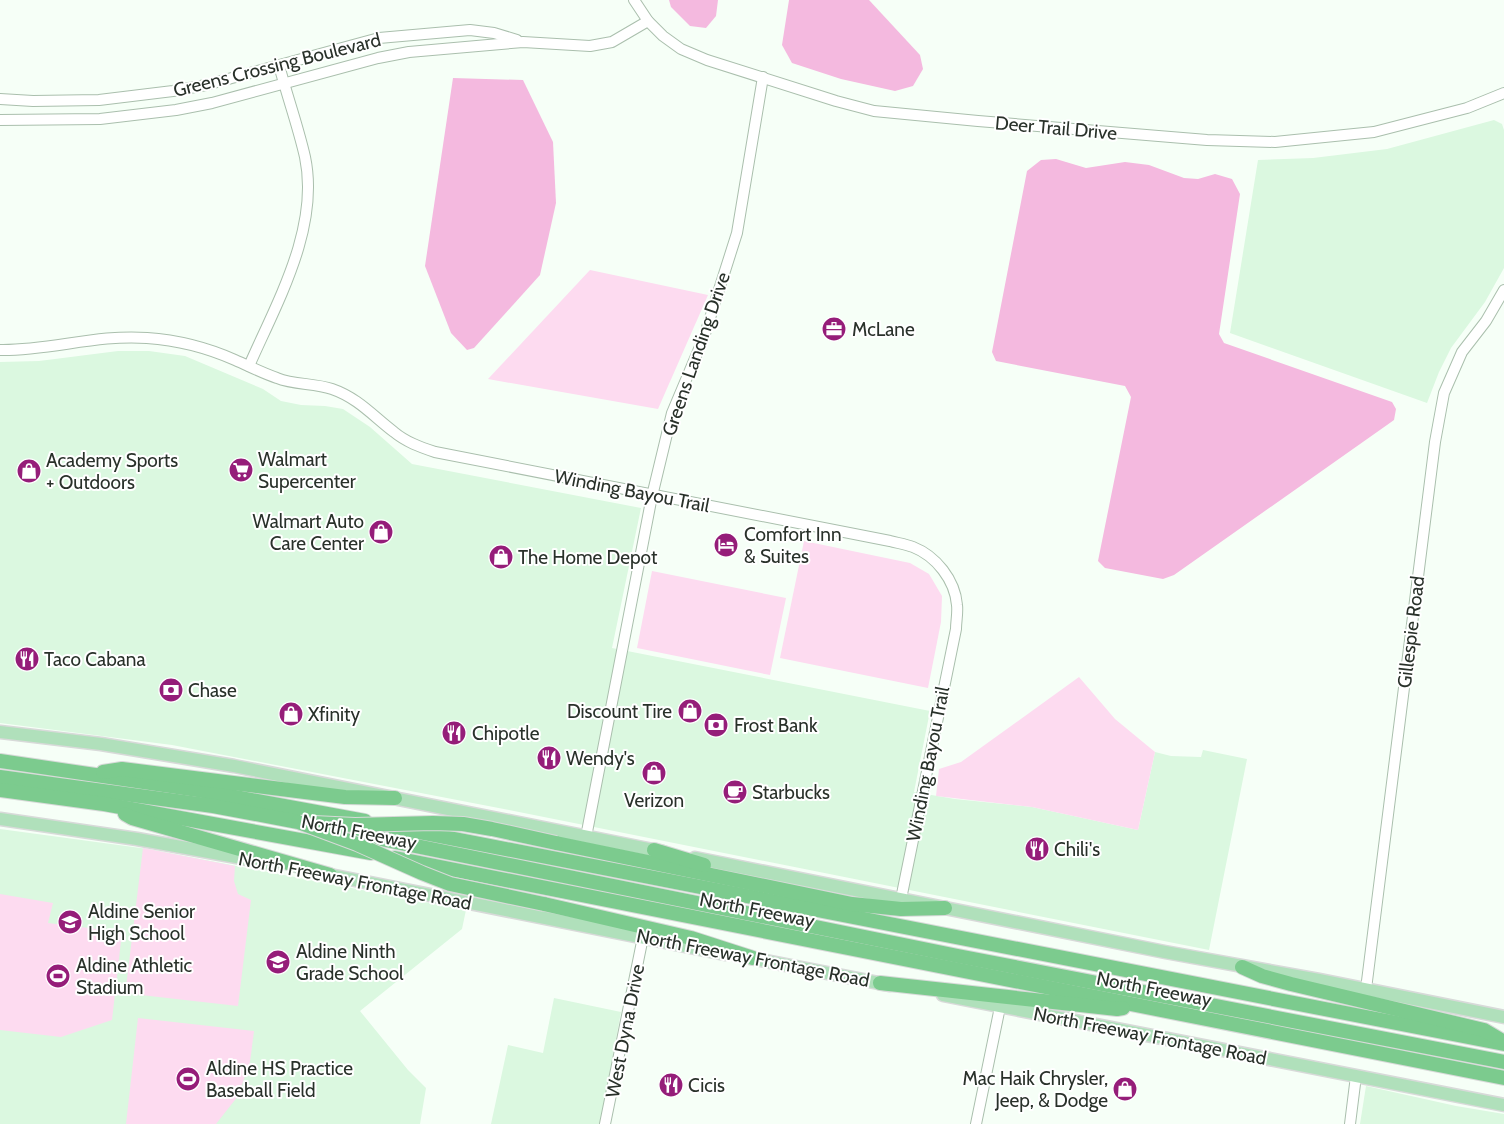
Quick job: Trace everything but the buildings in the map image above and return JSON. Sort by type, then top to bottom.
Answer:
[{"type":"highway","name":"North Freeway","points":[[0,761],[198,790],[300,808],[1504,1043]]},
{"type":"highway","points":[[90,774],[122,768],[345,797],[395,798]]},
{"type":"highway","name":"North Freeway","points":[[0,777],[212,806],[298,822],[948,954],[1504,1062]]},
{"type":"highway","name":"North Freeway","points":[[0,790],[104,804],[324,844],[1504,1078]]},
{"type":"highway","points":[[104,804],[132,818],[330,875]]},
{"type":"highway","points":[[298,822],[355,825],[463,824],[878,908],[945,908]]},
{"type":"highway","points":[[298,822],[357,844],[450,884],[691,938],[753,958]]},
{"type":"highway","points":[[654,850],[793,892]]},
{"type":"highway","points":[[1242,966],[1262,976],[1291,984],[1484,1030],[1504,1043]]},
{"type":"highway","points":[[880,983],[1117,1010],[1140,1005]]},
{"type":"main road","points":[[0,732],[161,753],[234,766],[945,908],[1366,989],[1504,1018]]},
{"type":"main road","name":"North Freeway Frontage Road","points":[[0,820],[137,839],[330,875],[722,954],[753,958],[1504,1105]]},
{"type":"street","name":"Deer Trail Drive","points":[[634,0],[648,21],[663,36],[681,49],[707,60],[763,78],[874,111],[978,122],[1207,140],[1275,142],[1367,134],[1467,108],[1503,95]]},
{"type":"street","name":"Greens Crossing Boulevard","points":[[0,120],[100,120],[137,116],[212,104],[354,64],[394,55],[523,42],[590,46],[612,42],[648,21]]},
{"type":"street","name":"Greens Crossing Boulevard","points":[[0,98],[33,101],[98,100],[135,97],[206,85],[379,38],[470,30],[494,33],[523,42]]},
{"type":"street","points":[[249,366],[294,263],[306,214],[308,188],[305,158],[279,65]]},
{"type":"street","name":"Greens Landing Drive","points":[[586,836],[652,496],[672,413],[704,337],[736,233],[763,78]]},
{"type":"street","points":[[206,85],[212,104]]},
{"type":"street","name":"Gillespie Road","points":[[1366,989],[1433,460],[1444,393],[1462,352],[1486,321],[1504,290]]},
{"type":"street","name":"Winding Bayou Trail","points":[[0,350],[30,348],[99,338],[148,338],[190,345],[214,351],[277,379],[330,388],[344,394],[360,403],[395,433],[422,448],[652,496],[912,547],[926,553],[949,577],[955,590],[957,606],[956,629],[901,899]]},
{"type":"street","name":"West Dyna Drive","points":[[605,1124],[643,937]]},
{"type":"street","points":[[976,1124],[1000,1006]]},
{"type":"street","points":[[1350,1124],[1356,1076]]},
{"type":"shaded area","points":[[669,0],[718,0],[716,16],[706,28],[690,26],[671,7]]},
{"type":"shaded area","points":[[789,0],[869,0],[920,55],[923,69],[913,86],[895,91],[841,79],[792,63],[782,45]]},
{"type":"shaded area","points":[[453,78],[523,80],[553,142],[556,203],[540,275],[474,348],[467,350],[451,333],[425,266]]},
{"type":"shaded area","points":[[1494,120],[1502,124],[1504,130],[1504,268],[1485,302],[1451,348],[1427,403],[1230,333],[1258,160],[1313,158],[1387,149]]},
{"type":"shaded area","points":[[1056,159],[1086,168],[1125,162],[1149,165],[1184,178],[1198,179],[1215,174],[1232,179],[1240,194],[1219,334],[1224,343],[1392,402],[1396,409],[1394,420],[1174,575],[1163,579],[1105,568],[1098,561],[1131,397],[1125,386],[996,361],[992,352],[1027,171],[1041,160]]},
{"type":"shaded area","points":[[590,270],[708,295],[658,409],[488,379]]},
{"type":"shaded area","points":[[118,351],[149,351],[185,356],[263,389],[281,401],[343,409],[370,427],[412,464],[641,508],[612,648],[930,711],[914,792],[955,799],[1032,807],[1138,830],[1155,752],[1171,756],[1201,757],[1203,750],[1247,759],[1209,950],[509,810],[172,745],[0,723],[0,362],[39,361]]},
{"type":"shaded area","points":[[804,541],[910,563],[929,574],[942,596],[941,622],[928,688],[780,658]]},
{"type":"shaded area","points":[[652,571],[786,598],[770,675],[637,648]]},
{"type":"shaded area","points":[[1079,677],[1115,719],[1155,752],[1138,830],[1032,807],[936,796],[939,769],[961,762]]},
{"type":"shaded area","points":[[0,829],[148,849],[466,910],[462,929],[360,1011],[408,1070],[426,1088],[420,1124],[0,1124]]},
{"type":"shaded area","points":[[143,848],[235,866],[234,881],[238,894],[251,900],[238,1006],[132,994],[126,987]]},
{"type":"shaded area","name":"Aldine Athletic Stadium","points":[[0,894],[53,903],[48,923],[122,932],[112,1020],[61,1037],[0,1030]]},
{"type":"shaded area","points":[[554,998],[621,1012],[600,1124],[491,1124],[508,1045],[543,1053]]},
{"type":"shaded area","name":"Aldine HS Practice Baseball Field","points":[[138,1018],[254,1031],[250,1062],[238,1096],[216,1124],[126,1124]]},
{"type":"shaded area","points":[[1366,1086],[1456,1106],[1504,1114],[1504,1124],[1360,1124]]},
{"type":"place","name":"McLane","points":[[834,329]]},
{"type":"place","name":"Walmart Supercenter","points":[[241,470]]},
{"type":"place","name":"Academy Sports + Outdoors","points":[[29,471]]},
{"type":"place","name":"Walmart Auto Care Center","points":[[381,532]]},
{"type":"place","name":"Comfort Inn & Suites","points":[[726,545]]},
{"type":"place","name":"The Home Depot","points":[[501,557]]},
{"type":"place","name":"Taco Cabana","points":[[27,659]]},
{"type":"place","name":"Chase","points":[[171,690]]},
{"type":"place","name":"Discount Tire","points":[[690,711]]},
{"type":"place","name":"Xfinity","points":[[291,714]]},
{"type":"place","name":"Frost Bank","points":[[716,725]]},
{"type":"place","name":"Chipotle","points":[[454,733]]},
{"type":"place","name":"Wendy's","points":[[549,758]]},
{"type":"place","name":"Verizon","points":[[654,773]]},
{"type":"place","name":"Starbucks","points":[[735,792]]},
{"type":"place","name":"Chili's","points":[[1037,849]]},
{"type":"place","name":"Aldine Senior High School","points":[[70,922]]},
{"type":"place","name":"Aldine Ninth Grade School","points":[[278,962]]},
{"type":"place","name":"Aldine Athletic Stadium","points":[[58,976]]},
{"type":"place","name":"Aldine HS Practice Baseball Field","points":[[188,1079]]},
{"type":"place","name":"Cicis","points":[[671,1085]]},
{"type":"place","name":"Mac Haik Chrysler, Jeep, & Dodge","points":[[1125,1089]]}]
